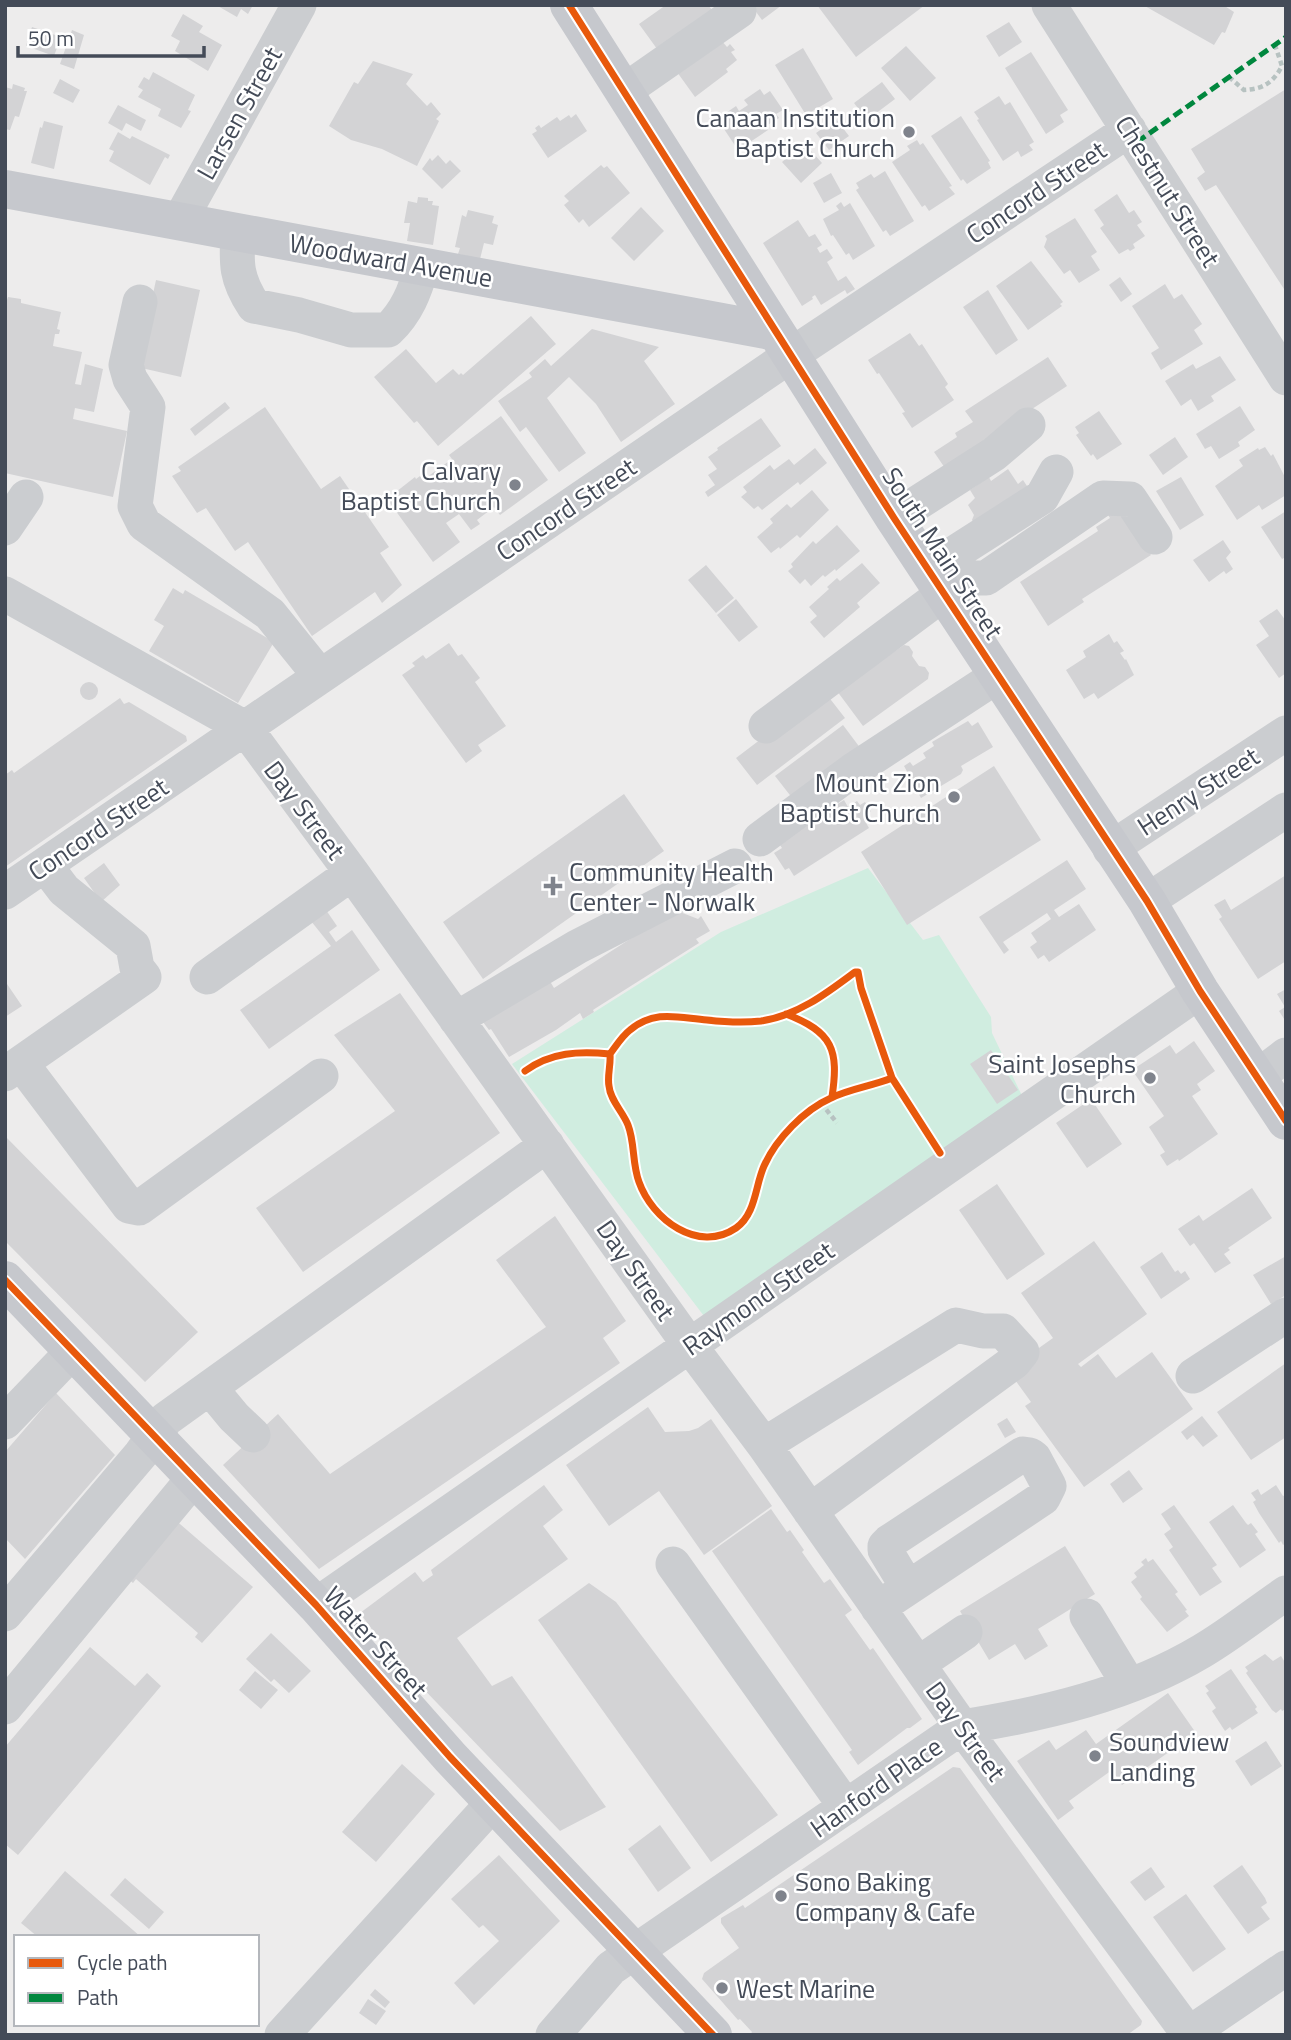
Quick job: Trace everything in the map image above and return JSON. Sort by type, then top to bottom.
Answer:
[{"type":"main road","name":"South Main Street","points":[[569,5],[894,519],[1147,901],[1200,991],[1271,1066],[1283,1112]]},
{"type":"main road","name":"Woodward Avenue","points":[[5,189],[422,266],[783,343]]},
{"type":"main road","name":"Water Street","points":[[5,1280],[316,1605],[493,1803],[713,2035]]},
{"type":"street","name":"Larsen Street","points":[[179,222],[299,5]]},
{"type":"street","name":"Chestnut Street","points":[[1049,5],[1286,378]]},
{"type":"street","points":[[624,91],[739,12]]},
{"type":"street","name":"Concord Street","points":[[5,892],[320,676],[783,343],[1129,130]]},
{"type":"street","points":[[238,232],[236,264],[242,288],[254,306],[351,330],[388,330],[402,316],[416,287],[422,266]]},
{"type":"street","points":[[140,302],[125,365],[130,379],[148,407],[135,506],[145,524],[270,614],[320,676]]},
{"type":"street","points":[[894,519],[994,454],[1028,425]]},
{"type":"street","points":[[766,726],[935,582],[1042,497],[1056,472]]},
{"type":"street","points":[[5,528],[26,497]]},
{"type":"street","points":[[935,582],[986,578],[1103,498],[1130,499],[1155,537]]},
{"type":"street","name":"Day Street","points":[[5,594],[244,728],[352,873],[690,1346],[764,1445],[962,1727],[1187,2034]]},
{"type":"street","points":[[760,839],[852,771],[997,676]]},
{"type":"street","name":"Henry Street","points":[[1111,849],[1281,746]]},
{"type":"street","points":[[1147,901],[1286,810]]},
{"type":"street","points":[[45,865],[64,890],[133,946],[137,968],[144,977],[13,1068],[129,1206],[139,1208],[321,1076]]},
{"type":"street","points":[[456,1019],[578,947],[735,866]]},
{"type":"street","points":[[207,977],[352,873]]},
{"type":"street","name":"Raymond Street","points":[[316,1605],[1200,991]]},
{"type":"street","points":[[7,1609],[141,1454],[166,1419],[547,1145]]},
{"type":"street","points":[[1193,1376],[1286,1315]]},
{"type":"street","points":[[764,1445],[956,1325],[983,1331],[1003,1331],[1022,1352],[1014,1362],[810,1511]]},
{"type":"street","points":[[5,1422],[73,1351]]},
{"type":"street","points":[[210,1388],[253,1435]]},
{"type":"street","points":[[5,1707],[194,1478]]},
{"type":"street","points":[[673,1564],[846,1807]]},
{"type":"street","points":[[878,1608],[908,1588]]},
{"type":"street","name":"Hanford Place","points":[[553,2035],[611,1968],[962,1727],[1014,1719],[1129,1685],[1201,1651],[1286,1593]]},
{"type":"street","points":[[1087,1616],[1129,1685]]},
{"type":"street","points":[[918,1664],[965,1632]]},
{"type":"street","points":[[282,2035],[493,1803]]},
{"type":"street","points":[[1187,2034],[1286,1968]]},
{"type":"path","points":[[1229,77],[1244,90],[1256,90],[1269,84],[1282,66],[1275,45]]},
{"type":"path","points":[[811,1111],[832,1097]]},
{"type":"path","points":[[821,1103],[837,1123]]},
{"type":"green space","points":[[868,868],[923,940],[939,935],[991,1017],[992,1033],[1024,1100],[707,1320],[512,1064],[721,932]]},
{"type":"building","points":[[216,5],[253,5],[248,14],[241,9],[237,17]]},
{"type":"building","points":[[666,5],[708,5],[712,10],[660,53],[639,24]]},
{"type":"building","points":[[751,5],[782,5],[762,20]]},
{"type":"building","points":[[817,5],[925,5],[856,57]]},
{"type":"building","points":[[1143,5],[1223,5],[1234,12],[1225,33],[1222,32],[1214,45]]},
{"type":"building","points":[[183,14],[203,26],[199,32],[222,45],[208,71],[175,51],[180,41],[171,36]]},
{"type":"building","points":[[1009,22],[1022,42],[999,57],[986,36]]},
{"type":"building","points":[[32,27],[61,37],[54,56],[26,46]]},
{"type":"building","points":[[72,30],[84,35],[74,69],[60,64]]},
{"type":"building","points":[[721,40],[727,47],[730,44],[735,50],[731,52],[737,60],[726,69],[728,72],[695,97],[677,72]]},
{"type":"building","points":[[906,46],[936,78],[910,101],[881,68]]},
{"type":"building","points":[[803,48],[833,99],[806,115],[775,65]]},
{"type":"building","points":[[1031,52],[1068,110],[1060,115],[1064,122],[1046,134],[1005,68]]},
{"type":"building","points":[[373,61],[413,74],[406,84],[427,106],[431,102],[441,114],[436,119],[439,121],[417,166],[382,149],[351,140],[329,126],[354,82],[358,84]]},
{"type":"building","points":[[153,72],[195,95],[188,110],[191,111],[181,128],[158,116],[161,109],[138,97],[143,90],[138,87],[144,77],[149,80]]},
{"type":"building","points":[[60,79],[80,90],[73,103],[53,93]]},
{"type":"building","points":[[882,82],[895,99],[867,120],[854,103]]},
{"type":"building","points":[[13,84],[27,91],[19,117],[15,116],[10,130],[5,129],[5,87],[12,89]]},
{"type":"building","points":[[760,89],[764,95],[770,91],[783,110],[776,114],[779,118],[766,126],[768,130],[738,150],[724,129],[729,125],[723,115],[736,106],[739,111],[748,105],[744,100]]},
{"type":"building","points":[[1286,89],[1284,289],[1216,185],[1205,191],[1197,178],[1205,172],[1191,149]]},
{"type":"building","points":[[999,96],[1005,105],[1010,102],[1034,142],[1029,145],[1033,150],[1021,157],[1018,151],[1003,161],[974,112]]},
{"type":"building","points":[[118,105],[146,120],[141,131],[126,123],[122,131],[108,123]]},
{"type":"building","points":[[576,114],[587,131],[548,158],[532,134],[537,131],[535,128],[539,125],[541,128],[557,117],[560,121]]},
{"type":"building","points":[[961,116],[990,161],[988,162],[991,168],[967,184],[963,179],[961,181],[931,136]]},
{"type":"building","points":[[836,119],[849,136],[829,150],[816,133]]},
{"type":"building","points":[[44,121],[63,126],[54,169],[31,163]]},
{"type":"building","points":[[118,132],[170,155],[168,159],[165,157],[150,185],[109,161],[114,151],[109,149]]},
{"type":"building","points":[[917,140],[920,145],[923,143],[955,194],[929,211],[925,205],[922,207],[892,162],[910,150],[907,146]]},
{"type":"building","points":[[804,143],[822,163],[801,183],[782,162]]},
{"type":"building","points":[[438,155],[446,164],[450,160],[461,171],[442,189],[422,169],[430,158],[432,161]]},
{"type":"building","points":[[601,165],[604,168],[607,166],[630,193],[589,227],[583,219],[579,223],[564,205],[569,201],[564,196]]},
{"type":"building","points":[[885,171],[914,221],[890,236],[886,230],[883,232],[856,190],[859,188],[856,183],[871,174],[874,178]]},
{"type":"building","points":[[831,173],[842,193],[824,203],[813,183]]},
{"type":"building","points":[[1117,194],[1129,213],[1134,210],[1142,222],[1137,225],[1145,236],[1133,244],[1135,248],[1119,254],[1100,228],[1104,225],[1094,210]]},
{"type":"building","points":[[418,197],[428,198],[428,201],[433,201],[432,205],[439,206],[433,245],[407,241],[410,223],[404,223],[408,201],[417,203]]},
{"type":"building","points":[[841,202],[844,207],[850,203],[875,246],[853,260],[849,253],[846,255],[833,235],[831,236],[823,219],[839,210],[836,206]]},
{"type":"building","points":[[641,207],[664,231],[634,261],[611,238]]},
{"type":"building","points":[[468,210],[494,216],[492,223],[498,225],[493,245],[484,243],[480,259],[458,254],[460,248],[455,247],[462,215],[466,217]]},
{"type":"building","points":[[1075,218],[1097,252],[1091,256],[1100,270],[1079,283],[1070,270],[1064,274],[1044,247],[1047,239],[1045,236]]},
{"type":"building","points":[[798,220],[809,237],[815,234],[822,245],[817,248],[820,253],[827,249],[833,258],[827,262],[838,281],[846,276],[855,289],[847,294],[845,290],[821,305],[815,295],[802,306],[763,243]]},
{"type":"building","points":[[1031,261],[1063,302],[1060,304],[1062,306],[1028,330],[996,286]]},
{"type":"building","points":[[1120,277],[1132,294],[1121,302],[1109,285]]},
{"type":"building","points":[[156,280],[200,290],[181,377],[137,367]]},
{"type":"building","points":[[1165,284],[1174,299],[1182,294],[1202,324],[1194,330],[1203,344],[1161,370],[1151,353],[1159,348],[1132,306]]},
{"type":"building","points":[[988,290],[1018,340],[996,355],[963,307]]},
{"type":"building","points":[[5,299],[21,299],[21,303],[61,312],[57,329],[60,330],[59,334],[55,334],[53,346],[82,352],[75,384],[81,385],[85,364],[103,369],[94,412],[75,408],[73,419],[127,431],[113,497],[5,473]]},
{"type":"building","points":[[531,316],[556,344],[438,446],[374,377],[406,349],[436,383],[453,369],[463,375]]},
{"type":"building","points":[[592,329],[659,347],[644,361],[675,404],[621,442],[596,404],[569,377],[547,398],[586,453],[559,472],[526,427],[520,432],[498,401],[532,377],[529,373],[545,359],[551,366]]},
{"type":"building","points":[[910,333],[919,346],[922,344],[948,384],[945,387],[954,400],[912,428],[902,413],[905,412],[868,360]]},
{"type":"building","points":[[1220,356],[1236,380],[1211,396],[1214,401],[1198,411],[1191,399],[1181,406],[1165,381],[1193,364],[1196,369]]},
{"type":"building","points":[[1048,357],[1067,386],[983,441],[949,474],[934,452],[957,437],[955,433],[973,422],[965,411]]},
{"type":"building","points":[[225,402],[230,408],[195,436],[190,429]]},
{"type":"building","points":[[1240,406],[1255,430],[1238,442],[1240,446],[1219,459],[1211,446],[1205,449],[1196,434]]},
{"type":"building","points":[[265,407],[321,489],[340,476],[389,547],[380,553],[402,585],[382,603],[375,592],[312,636],[248,542],[235,551],[206,508],[197,513],[172,476],[181,471],[178,467]]},
{"type":"building","points":[[1099,411],[1122,444],[1097,460],[1076,435],[1079,433],[1075,427]]},
{"type":"building","points":[[501,416],[548,480],[500,515],[494,507],[477,520],[480,524],[471,530],[459,514],[446,523],[460,542],[433,562],[387,499],[415,477],[416,479],[420,476],[423,480],[452,459],[449,455]]},
{"type":"building","points":[[761,418],[781,446],[708,497],[705,492],[715,485],[708,475],[717,469],[708,457]]},
{"type":"building","points":[[1175,437],[1188,457],[1163,475],[1149,455]]},
{"type":"building","points":[[1265,447],[1271,456],[1273,454],[1286,479],[1286,495],[1262,510],[1259,505],[1237,520],[1215,486],[1243,466],[1239,460],[1258,448],[1259,450]]},
{"type":"building","points":[[815,448],[827,463],[800,485],[798,482],[762,510],[758,506],[754,509],[741,497],[747,492],[743,487],[770,465],[774,470],[789,459],[794,465]]},
{"type":"building","points":[[1008,469],[1018,484],[1023,480],[1033,495],[976,526],[968,505],[975,498],[970,490],[989,477],[991,481]]},
{"type":"building","points":[[1181,477],[1204,515],[1180,530],[1156,491]]},
{"type":"building","points":[[812,490],[829,510],[800,538],[797,535],[771,553],[757,537],[773,523],[770,519],[787,504],[791,508]]},
{"type":"building","points":[[1105,510],[1125,515],[1151,555],[1082,599],[1084,602],[1048,626],[1020,582],[1098,531],[1096,527],[1110,518]]},
{"type":"building","points":[[1286,511],[1286,557],[1282,559],[1261,527]]},
{"type":"building","points":[[837,525],[860,551],[836,571],[835,569],[825,577],[823,575],[811,586],[805,579],[800,584],[788,571],[793,567],[791,564],[813,541],[816,544]]},
{"type":"building","points":[[1223,540],[1231,552],[1226,558],[1233,569],[1226,574],[1224,571],[1209,582],[1193,560]]},
{"type":"building","points":[[862,563],[880,583],[857,603],[860,607],[824,638],[810,622],[817,616],[809,607],[837,578],[840,581]]},
{"type":"building","points":[[706,565],[734,598],[716,613],[688,580]]},
{"type":"building","points":[[173,588],[183,594],[185,590],[274,642],[238,703],[149,651],[164,626],[154,620]]},
{"type":"building","points":[[736,599],[758,627],[739,642],[717,615]]},
{"type":"building","points":[[1277,609],[1286,621],[1286,673],[1279,678],[1256,645],[1269,636],[1259,621]]},
{"type":"building","points":[[1109,634],[1114,643],[1117,641],[1124,651],[1120,653],[1134,675],[1098,699],[1094,693],[1084,699],[1066,670],[1086,657],[1083,651]]},
{"type":"building","points":[[449,643],[458,656],[462,654],[480,678],[475,682],[506,726],[478,745],[482,751],[466,763],[402,675],[415,666],[412,663],[423,655],[426,659]]},
{"type":"building","points":[[904,645],[909,646],[919,666],[925,667],[929,673],[928,679],[863,726],[837,691]]},
{"type":"building","points":[[89,682],[95,685],[98,691],[95,697],[89,700],[83,697],[80,691],[83,685]]},
{"type":"building","points":[[824,691],[845,718],[757,785],[736,758]]},
{"type":"building","points":[[120,698],[124,704],[129,702],[186,736],[187,741],[5,867],[5,775],[12,770],[14,773]]},
{"type":"building","points":[[968,721],[972,726],[978,722],[993,747],[961,766],[961,774],[921,798],[913,784],[910,786],[906,779],[910,777],[904,766],[910,762],[913,766],[926,758],[923,753],[934,746],[932,742]]},
{"type":"building","points":[[843,725],[861,749],[793,799],[775,776]]},
{"type":"building","points":[[994,766],[1041,840],[907,925],[861,852]]},
{"type":"building","name":"Community Health Center - Norwalk","points":[[624,794],[664,851],[483,979],[443,922]]},
{"type":"building","points":[[844,800],[848,807],[857,801],[860,805],[865,802],[871,811],[867,816],[869,819],[865,821],[869,828],[794,876],[789,868],[785,870],[774,853],[782,848],[778,842]]},
{"type":"building","points":[[1067,860],[1086,889],[1054,910],[1059,917],[1079,904],[1096,930],[1049,962],[1044,955],[1038,959],[1030,947],[1037,942],[1031,933],[1051,919],[1047,913],[1003,942],[1009,950],[1004,954],[979,917]]},
{"type":"building","points":[[104,863],[120,885],[101,902],[84,878]]},
{"type":"building","points":[[1286,875],[1286,961],[1258,979],[1219,919],[1222,917],[1214,905],[1225,899],[1231,910]]},
{"type":"building","points":[[326,910],[337,926],[329,932],[336,942],[352,930],[380,970],[269,1049],[240,1010],[331,946],[311,921]]},
{"type":"building","points":[[672,912],[698,919],[701,916],[710,931],[696,939],[699,943],[583,1019],[580,1013],[509,1057],[491,1029],[489,1030],[480,1018],[548,978],[554,988]]},
{"type":"building","points":[[5,981],[22,1006],[5,1017]]},
{"type":"building","points":[[1286,989],[1286,1022],[1279,1011],[1285,1007],[1277,994]]},
{"type":"building","points":[[400,993],[500,1133],[303,1272],[256,1208],[395,1111],[334,1035]]},
{"type":"building","points":[[1194,1041],[1215,1071],[1197,1084],[1201,1090],[1192,1096],[1218,1134],[1179,1161],[1178,1159],[1167,1166],[1160,1155],[1165,1152],[1149,1127],[1164,1116],[1132,1070],[1170,1045],[1176,1054]]},
{"type":"building","points":[[991,1050],[1018,1090],[997,1104],[970,1064]]},
{"type":"building","points":[[1091,1099],[1122,1144],[1087,1168],[1056,1123]]},
{"type":"building","points":[[5,1136],[198,1332],[145,1382],[5,1241]]},
{"type":"building","points":[[997,1184],[1045,1254],[1007,1280],[959,1210]]},
{"type":"building","points":[[1252,1188],[1272,1218],[1228,1248],[1230,1250],[1224,1254],[1231,1263],[1215,1273],[1194,1243],[1190,1246],[1178,1229],[1199,1215],[1203,1221]]},
{"type":"building","points":[[555,1216],[626,1321],[603,1338],[620,1363],[319,1569],[223,1465],[278,1414],[330,1474],[546,1327],[496,1260]]},
{"type":"building","points":[[1094,1241],[1147,1314],[1078,1364],[1081,1367],[1098,1354],[1116,1378],[1152,1352],[1193,1409],[1084,1487],[1025,1406],[1031,1402],[1008,1370],[1053,1338],[1021,1293]]},
{"type":"building","points":[[1162,1252],[1175,1272],[1178,1270],[1181,1274],[1185,1271],[1190,1279],[1161,1299],[1140,1267]]},
{"type":"building","points":[[1286,1256],[1286,1295],[1271,1304],[1253,1275]]},
{"type":"building","points":[[1286,1363],[1286,1437],[1251,1460],[1217,1412]]},
{"type":"building","points":[[56,1393],[115,1455],[25,1559],[5,1538],[5,1452]]},
{"type":"building","points":[[648,1407],[665,1432],[689,1431],[711,1419],[772,1506],[704,1555],[659,1491],[609,1526],[566,1465]]},
{"type":"building","points":[[1202,1416],[1218,1436],[1203,1447],[1193,1435],[1187,1440],[1181,1432]]},
{"type":"building","points":[[1007,1418],[1016,1432],[1005,1438],[997,1424]]},
{"type":"building","points":[[1129,1470],[1143,1489],[1123,1503],[1110,1484]]},
{"type":"building","points":[[544,1485],[563,1510],[543,1526],[568,1559],[457,1638],[492,1686],[512,1676],[606,1807],[560,1831],[390,1654],[360,1613],[415,1572],[423,1582],[433,1575],[431,1570]]},
{"type":"building","points":[[1276,1485],[1283,1496],[1286,1495],[1286,1543],[1283,1545],[1259,1513],[1251,1493],[1258,1489],[1261,1495]]},
{"type":"building","points":[[1174,1505],[1217,1565],[1212,1568],[1222,1582],[1200,1596],[1169,1550],[1173,1547],[1164,1534],[1171,1529],[1161,1514]]},
{"type":"building","points":[[1233,1505],[1246,1523],[1251,1523],[1258,1532],[1255,1534],[1266,1550],[1240,1568],[1209,1522]]},
{"type":"building","points":[[771,1509],[787,1532],[790,1530],[824,1583],[830,1579],[852,1610],[845,1615],[870,1650],[873,1648],[922,1719],[858,1765],[849,1752],[852,1750],[712,1551]]},
{"type":"building","points":[[173,1518],[253,1587],[202,1643],[195,1637],[198,1633],[136,1579],[133,1583],[126,1577]]},
{"type":"building","points":[[1065,1546],[1095,1594],[1038,1629],[1048,1646],[1025,1660],[1015,1644],[989,1660],[960,1611]]},
{"type":"building","points":[[1146,1558],[1148,1562],[1153,1559],[1178,1592],[1175,1594],[1189,1616],[1167,1632],[1140,1599],[1142,1597],[1131,1582],[1137,1577],[1134,1573],[1144,1565],[1141,1562]]},
{"type":"building","points":[[589,1583],[616,1602],[778,1815],[711,1862],[538,1620]]},
{"type":"building","points":[[271,1633],[311,1671],[289,1693],[274,1679],[271,1682],[246,1659]]},
{"type":"building","points":[[90,1647],[135,1686],[147,1673],[161,1686],[18,1855],[5,1844],[5,1747]]},
{"type":"building","points":[[1265,1654],[1273,1661],[1281,1656],[1286,1664],[1286,1709],[1276,1713],[1246,1673],[1248,1671],[1245,1667]]},
{"type":"building","points":[[1231,1669],[1257,1707],[1255,1709],[1258,1713],[1232,1730],[1230,1727],[1225,1731],[1212,1711],[1216,1708],[1206,1693],[1209,1691],[1205,1686]]},
{"type":"building","points":[[255,1671],[278,1690],[261,1709],[239,1690]]},
{"type":"building","name":"Soundview Landing","points":[[1168,1693],[1196,1733],[1122,1785],[1112,1770],[1069,1801],[1074,1808],[1058,1820],[1017,1761],[1049,1740],[1056,1750],[1086,1730],[1096,1744]]},
{"type":"building","points":[[1266,1741],[1282,1766],[1251,1786],[1235,1761]]},
{"type":"building","points":[[402,1764],[435,1794],[376,1862],[342,1832]]},
{"type":"building","points":[[953,1767],[960,1768],[1142,2021],[1141,2025],[1127,2035],[750,2035],[752,2032],[702,1979],[704,1973],[739,1948],[721,1923],[721,1918],[743,1905],[745,1908]]},
{"type":"building","points":[[660,1825],[691,1868],[658,1892],[628,1849]]},
{"type":"building","points":[[499,1855],[560,1921],[474,2005],[454,1983],[499,1941],[483,1925],[479,1928],[451,1899]]},
{"type":"building","points":[[1242,1865],[1265,1898],[1267,1903],[1261,1907],[1270,1919],[1248,1934],[1213,1886]]},
{"type":"building","points":[[1151,1867],[1165,1887],[1145,1901],[1130,1882]]},
{"type":"building","points":[[65,1871],[139,1935],[36,1935],[21,1923]]},
{"type":"building","points":[[125,1878],[164,1912],[149,1929],[110,1895]]},
{"type":"building","points":[[1186,1894],[1226,1949],[1193,1972],[1153,1917]]},
{"type":"building","points":[[375,1989],[390,2002],[385,2008],[370,1995]]},
{"type":"building","points":[[368,1999],[386,2011],[376,2025],[359,2013]]},
{"type":"marked path","points":[[1137,142],[1286,37]]},
{"type":"cycle path","points":[[569,5],[894,518],[1147,901],[1200,991],[1286,1121]]},
{"type":"cycle path","points":[[525,1071],[555,1056],[610,1054],[622,1038],[639,1023],[658,1017],[741,1022],[774,1018],[799,1009],[858,972],[892,1078],[940,1153]]},
{"type":"cycle path","points":[[786,1014],[814,1028],[829,1045],[834,1067],[832,1097]]},
{"type":"cycle path","points":[[610,1054],[610,1091],[628,1125],[637,1175],[645,1196],[665,1220],[678,1229],[707,1237],[721,1235],[743,1222],[751,1208],[769,1156],[783,1136],[801,1118],[821,1103],[838,1095],[892,1078]]},
{"type":"cycle path","points":[[5,1280],[316,1605],[450,1757],[713,2035]]},
{"type":"place","name":"Canaan Institution Baptist Church","points":[[909,132]]},
{"type":"place","name":"Calvary Baptist Church","points":[[515,485]]},
{"type":"place","name":"Mount Zion Baptist Church","points":[[954,797]]},
{"type":"place","name":"Community Health Center - Norwalk","points":[[553,886]]},
{"type":"place","name":"Saint Josephs Church","points":[[1150,1078]]},
{"type":"place","name":"Soundview Landing","points":[[1095,1756]]},
{"type":"place","name":"Sono Baking Company & Cafe","points":[[781,1896]]},
{"type":"place","name":"West Marine","points":[[722,1988]]}]
